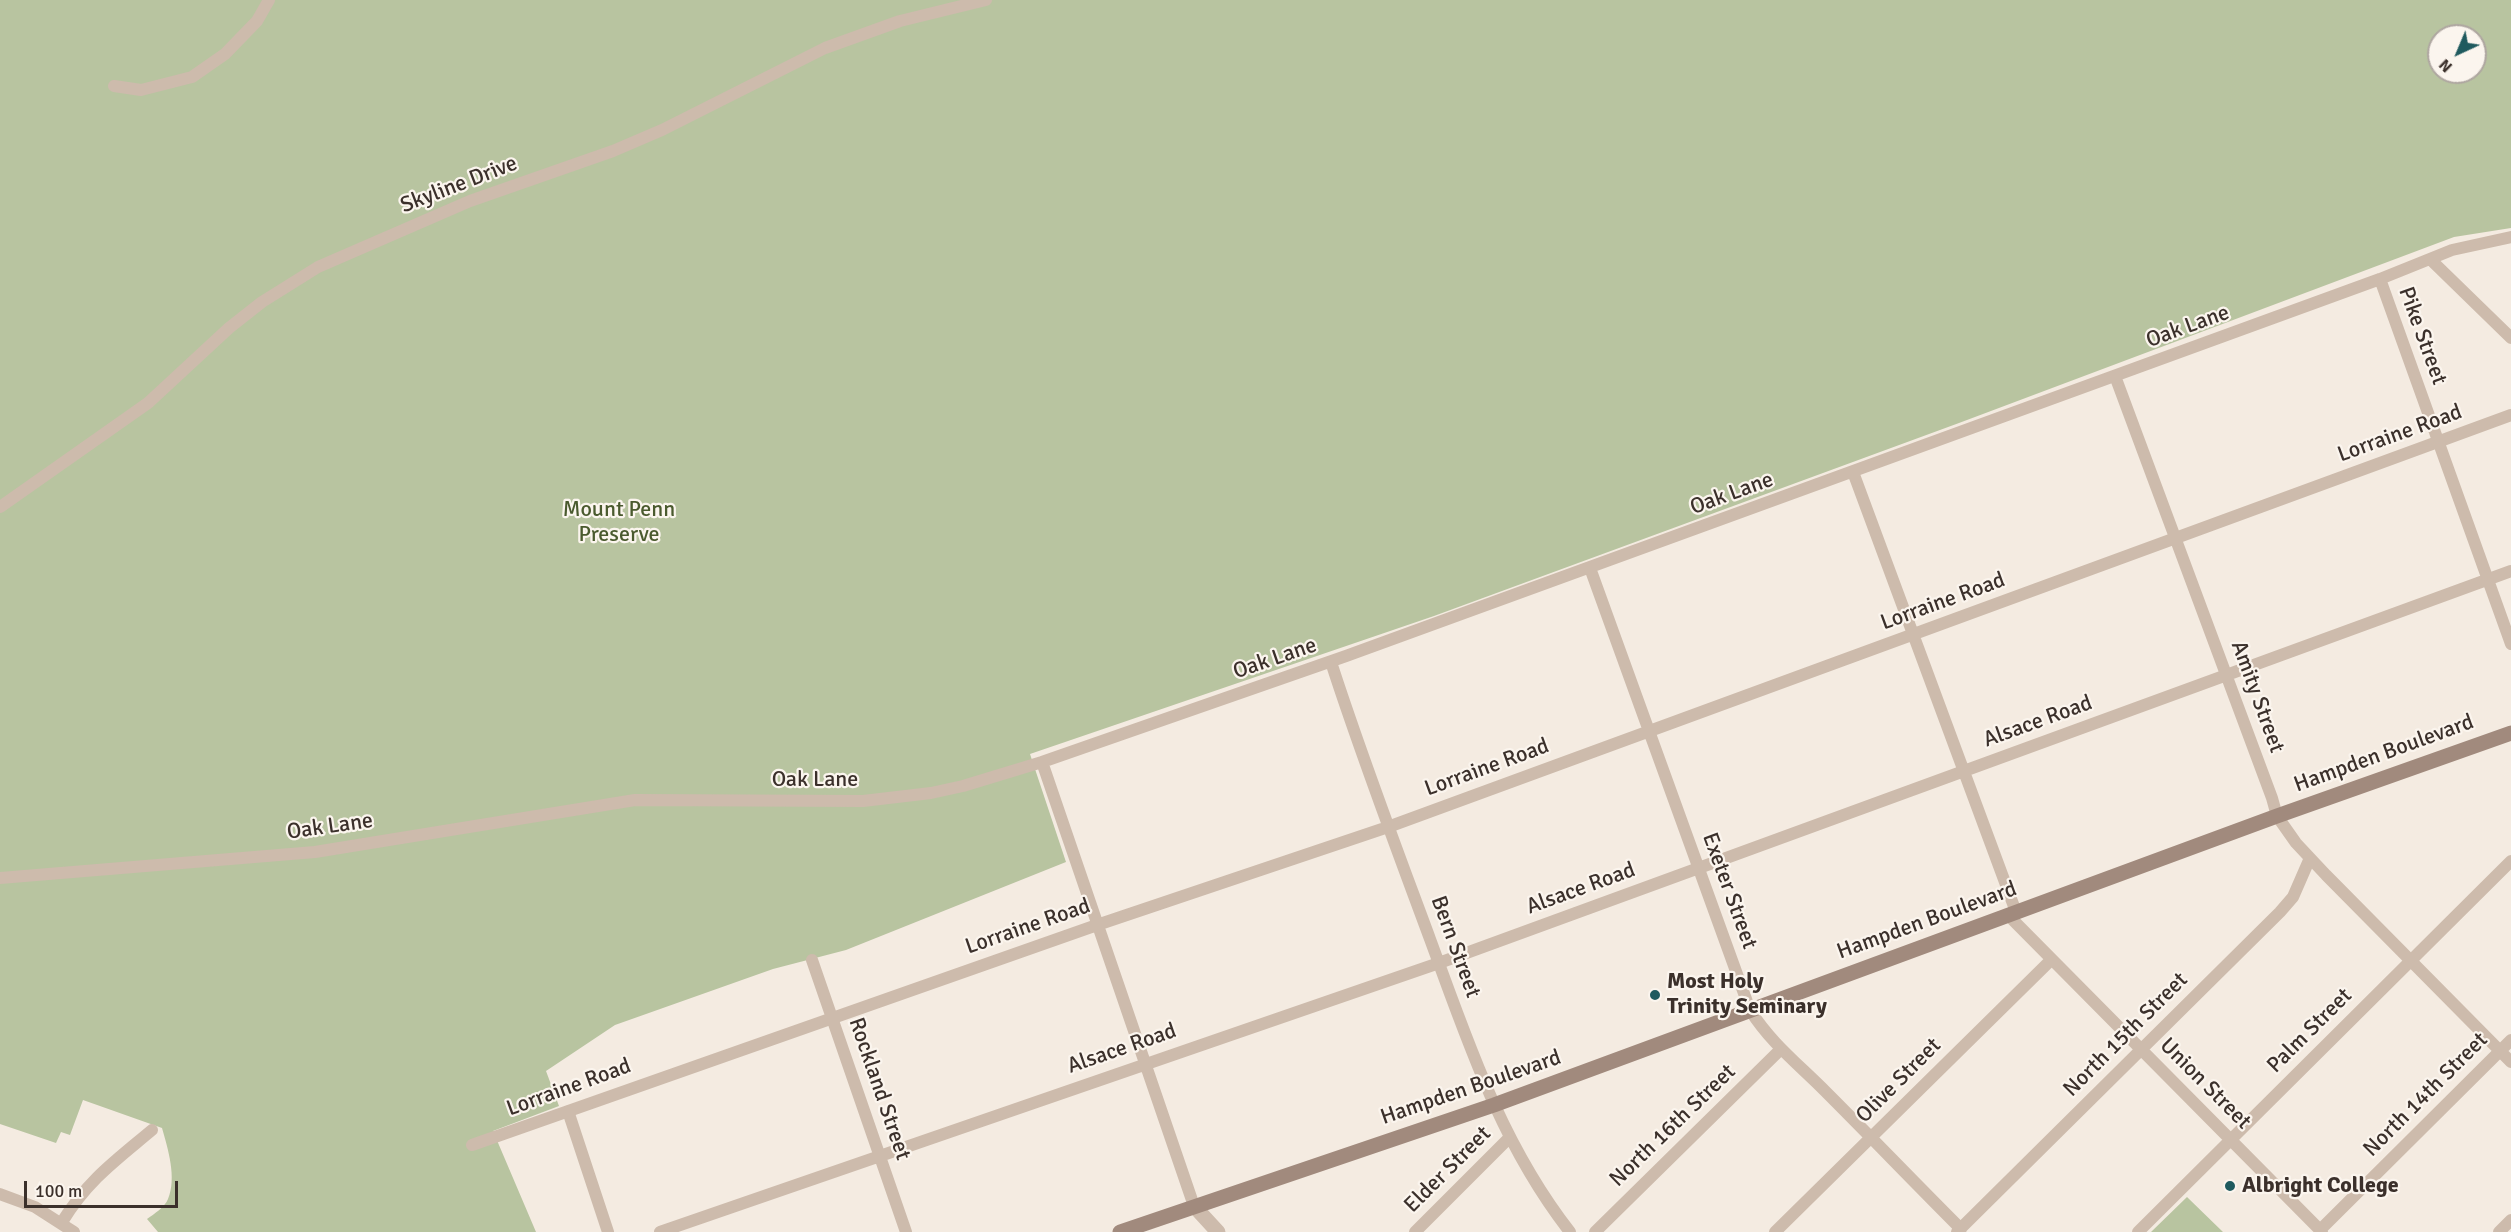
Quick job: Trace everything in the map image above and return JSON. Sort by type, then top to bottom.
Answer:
[{"type":"main road","name":"Hampden Boulevard","points":[[1120,1232],[1494,1105],[2277,816],[2511,733]]},
{"type":"street","points":[[114,86],[141,90],[192,77],[225,54],[257,21],[269,0]]},
{"type":"street","name":"Skyline Drive","points":[[0,507],[148,403],[262,302],[318,267],[459,205],[613,151],[825,48],[900,21],[983,0]]},
{"type":"street","name":"Oak Lane","points":[[0,878],[315,852],[635,800],[863,801],[890,799],[963,786],[1042,762],[1330,662],[2380,279],[2452,250],[2511,237]]},
{"type":"street","points":[[2431,260],[2511,338]]},
{"type":"street","name":"Pike Street","points":[[2380,279],[2511,644]]},
{"type":"street","name":"Amity Street","points":[[2115,376],[2277,816],[2310,858],[2511,1062]]},
{"type":"street","name":"Lorraine Road","points":[[472,1145],[1097,925],[1388,827],[2511,415]]},
{"type":"street","name":"Union Street","points":[[1853,472],[1964,772],[2012,914],[2052,960],[2321,1231]]},
{"type":"street","name":"Exeter Street","points":[[1590,568],[1651,731],[1750,1010],[1763,1031],[1780,1050],[1826,1091],[1959,1230]]},
{"type":"street","name":"Alsace Road","points":[[660,1232],[1439,963],[2511,570]]},
{"type":"street","name":"Bern Street","points":[[1330,662],[1388,827],[1482,1080],[1526,1170],[1570,1232]]},
{"type":"street","points":[[1042,762],[1194,1206],[1218,1232]]},
{"type":"street","name":"North 15th Street","points":[[1959,1230],[2280,912],[2293,897],[2310,858]]},
{"type":"street","name":"Palm Street","points":[[2138,1232],[2511,861]]},
{"type":"street","name":"Rockland Street","points":[[812,960],[906,1232]]},
{"type":"street","name":"Olive Street","points":[[1775,1232],[2052,960]]},
{"type":"street","name":"North 14th Street","points":[[2321,1231],[2511,1040]]},
{"type":"street","name":"North 16th Street","points":[[1595,1232],[1780,1050]]},
{"type":"street","points":[[568,1111],[608,1232]]},
{"type":"street","points":[[62,1222],[77,1198],[93,1179],[152,1130]]},
{"type":"street","name":"Elder Street","points":[[1415,1232],[1510,1137]]},
{"type":"street","points":[[0,1194],[35,1207],[62,1222],[74,1232]]},
{"type":"street","points":[[2499,1232],[2511,1220]]},
{"type":"green space","name":"Mount Penn Preserve","points":[[0,0],[2511,0],[2511,228],[2454,237],[1959,423],[1434,616],[1030,754],[1066,862],[846,950],[773,969],[615,1025],[546,1071],[559,1106],[493,1131],[536,1232],[158,1232],[147,1219],[167,1202],[172,1182],[171,1164],[162,1128],[83,1100],[70,1135],[61,1132],[56,1143],[0,1124]]},
{"type":"green space","points":[[2187,1197],[2223,1232],[2151,1232]]},
{"type":"place","name":"Most Holy Trinity Seminary","points":[[1655,995]]},
{"type":"place","name":"Albright College","points":[[2230,1186]]}]
